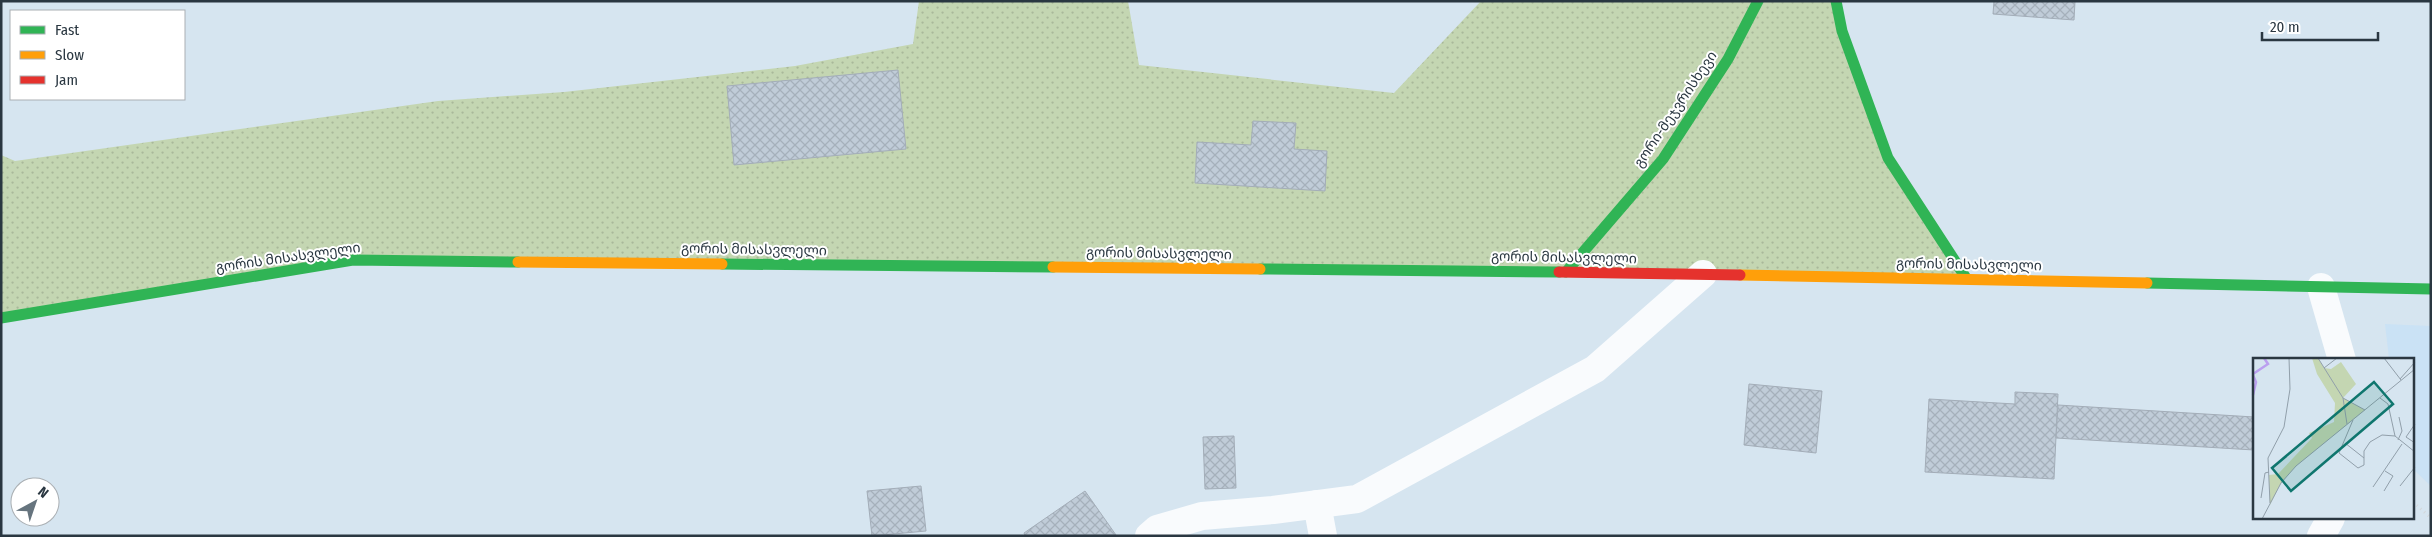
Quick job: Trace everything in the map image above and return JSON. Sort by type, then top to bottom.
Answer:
[{"type":"main road","name":"გორი-მეჯვრისხევი","points":[[1566,272],[1663,159],[1728,59],[1758,1]]},
{"type":"main road","points":[[1836,1],[1842,31],[1888,158],[1966,278]]},
{"type":"main road","name":"გორის მისასვლელი","points":[[1,318],[354,260],[1566,272],[1966,278],[2431,289]]},
{"type":"street","points":[[1149,536],[1156,529],[1202,516],[1357,499],[1595,369],[1703,274]]},
{"type":"street","points":[[2321,287],[2341,358]]},
{"type":"street","points":[[1317,504],[1322,536]]},
{"type":"street","points":[[2321,536],[2330,520]]},
{"type":"path","points":[[2414,503],[2431,518]]},
{"type":"shaded area","points":[[2385,324],[2431,326],[2431,486],[2414,470],[2414,358],[2389,358]]},
{"type":"green space","points":[[919,1],[1128,1],[1139,65],[1394,93],[1481,1],[1836,1],[1888,158],[1966,278],[353,260],[1,318],[1,155],[15,161],[438,101],[564,92],[795,66],[913,44]]},
{"type":"building","points":[[1994,1],[2075,1],[2074,20],[1993,14]]},
{"type":"building","points":[[898,70],[906,149],[734,165],[727,86]]},
{"type":"building","points":[[1253,121],[1296,123],[1294,149],[1327,151],[1325,191],[1195,183],[1197,142],[1251,145]]},
{"type":"building","points":[[1749,384],[1822,391],[1816,453],[1744,445]]},
{"type":"building","points":[[2015,392],[2058,394],[2054,479],[1925,472],[1929,399],[2015,404]]},
{"type":"building","points":[[2058,405],[2253,417],[2253,450],[2056,438]]},
{"type":"building","points":[[1234,436],[1236,488],[1205,489],[1203,437]]},
{"type":"building","points":[[921,486],[926,531],[872,536],[867,491]]},
{"type":"building","points":[[1085,491],[1116,535],[1025,536],[1024,533]]},
{"type":"traffic: fast","points":[[1566,272],[1663,159],[1728,59],[1758,1]]},
{"type":"traffic: fast","points":[[1836,1],[1842,31],[1888,158],[1966,278]]},
{"type":"traffic: fast","points":[[1,318],[353,260],[518,262]]},
{"type":"traffic: fast","points":[[722,264],[1053,267]]},
{"type":"traffic: fast","points":[[1260,269],[1559,272]]},
{"type":"traffic: fast","points":[[2147,283],[2431,289]]},
{"type":"traffic: slow","points":[[518,262],[722,264]]},
{"type":"traffic: slow","points":[[1053,267],[1260,269]]},
{"type":"traffic: slow","points":[[1740,275],[2147,283]]},
{"type":"traffic: jam","points":[[1559,272],[1740,275]]}]
